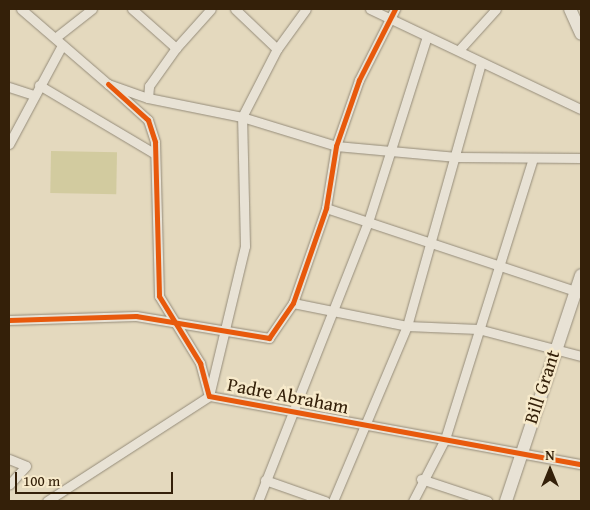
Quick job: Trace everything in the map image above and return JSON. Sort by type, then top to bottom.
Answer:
[{"type":"street","name":"Padre Abraham","points":[[21,9],[55,38],[62,47],[108,84],[148,120],[155,154],[159,296],[172,322],[200,363],[209,396],[290,414],[445,439],[520,455],[581,464]]},
{"type":"street","points":[[55,38],[92,9]]},
{"type":"street","points":[[132,9],[176,48]]},
{"type":"street","points":[[148,98],[149,86],[176,48],[211,9]]},
{"type":"street","points":[[235,9],[277,49]]},
{"type":"street","points":[[47,501],[209,396],[226,332],[245,246],[242,117],[277,49],[306,9]]},
{"type":"street","points":[[370,9],[391,18],[426,39],[459,50],[581,109]]},
{"type":"street","points":[[9,320],[136,316],[269,338],[293,303],[326,208],[336,146],[359,80],[396,9]]},
{"type":"street","points":[[459,50],[496,9]]},
{"type":"street","points":[[570,9],[581,34]]},
{"type":"street","points":[[258,501],[290,414],[334,312],[369,219],[388,151],[426,39]]},
{"type":"street","points":[[9,144],[33,95],[62,47]]},
{"type":"street","points":[[333,501],[407,326],[456,157],[481,62]]},
{"type":"street","points":[[108,84],[148,98],[242,117],[336,146],[456,157],[581,158]]},
{"type":"street","points":[[39,85],[155,154]]},
{"type":"street","points":[[9,87],[33,95]]},
{"type":"street","points":[[413,501],[421,479],[445,439],[532,158]]},
{"type":"street","points":[[326,208],[369,219],[431,244],[578,293]]},
{"type":"street","name":"Bill Grant","points":[[506,501],[553,351],[578,293],[581,275]]},
{"type":"street","points":[[293,303],[407,326],[478,329],[553,351],[581,356]]},
{"type":"street","points":[[9,459],[26,466],[9,485]]},
{"type":"street","points":[[421,479],[487,501]]},
{"type":"street","points":[[265,480],[325,501]]},
{"type":"shaded area","points":[[51,151],[117,152],[116,194],[50,193]]},
{"type":"cycle path","points":[[9,320],[136,316],[269,338],[293,303],[326,208],[336,146],[359,80],[395,9]]},
{"type":"cycle path","points":[[108,84],[148,120],[155,142],[159,296],[200,363],[209,396],[581,464]]}]
